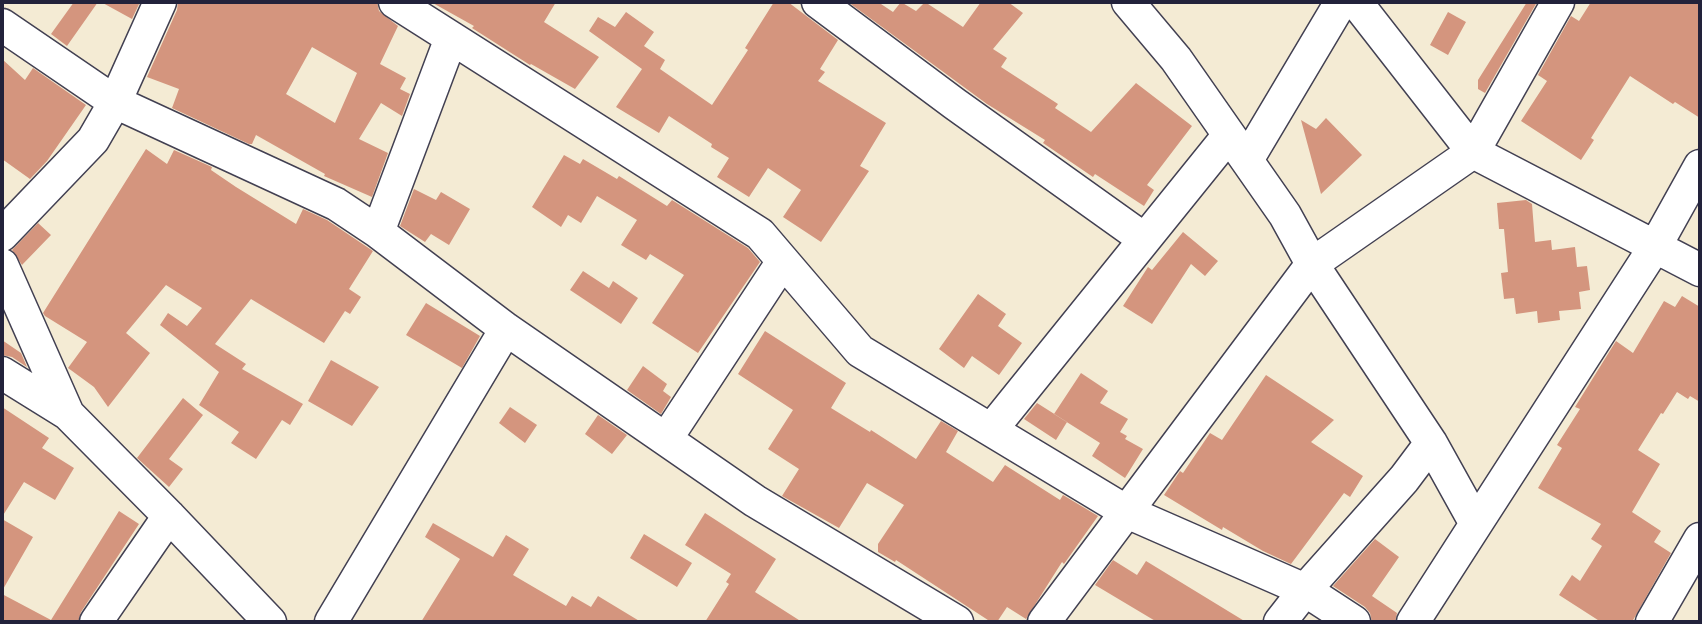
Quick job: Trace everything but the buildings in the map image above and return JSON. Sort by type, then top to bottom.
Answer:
[{"type":"street","points":[[2,235],[93,140],[115,102],[160,2]]},
{"type":"street","points":[[395,2],[760,234],[860,352],[1127,512],[1305,590],[1354,622]]},
{"type":"street","points":[[1128,2],[1176,59],[1285,215],[1312,264],[1430,443],[1476,524]]},
{"type":"street","points":[[1247,160],[1341,2]]},
{"type":"street","points":[[1356,2],[1473,152],[1700,270]]},
{"type":"street","points":[[1044,622],[1312,264],[1473,152],[1558,2]]},
{"type":"street","points":[[824,3],[955,104],[1144,240]]},
{"type":"street","points":[[2,25],[115,102],[336,204],[506,329],[755,501],[957,622]]},
{"type":"street","points":[[377,232],[451,38]]},
{"type":"street","points":[[991,430],[1229,135]]},
{"type":"street","points":[[1413,622],[1656,245],[1700,166]]},
{"type":"street","points":[[666,439],[783,261]]},
{"type":"street","points":[[2,265],[68,414]]},
{"type":"street","points":[[331,622],[506,329]]},
{"type":"street","points":[[2,373],[68,414],[270,622]]},
{"type":"street","points":[[1280,622],[1404,479],[1430,443]]},
{"type":"street","points":[[96,622],[169,516]]},
{"type":"street","points":[[1652,622],[1700,539]]}]
